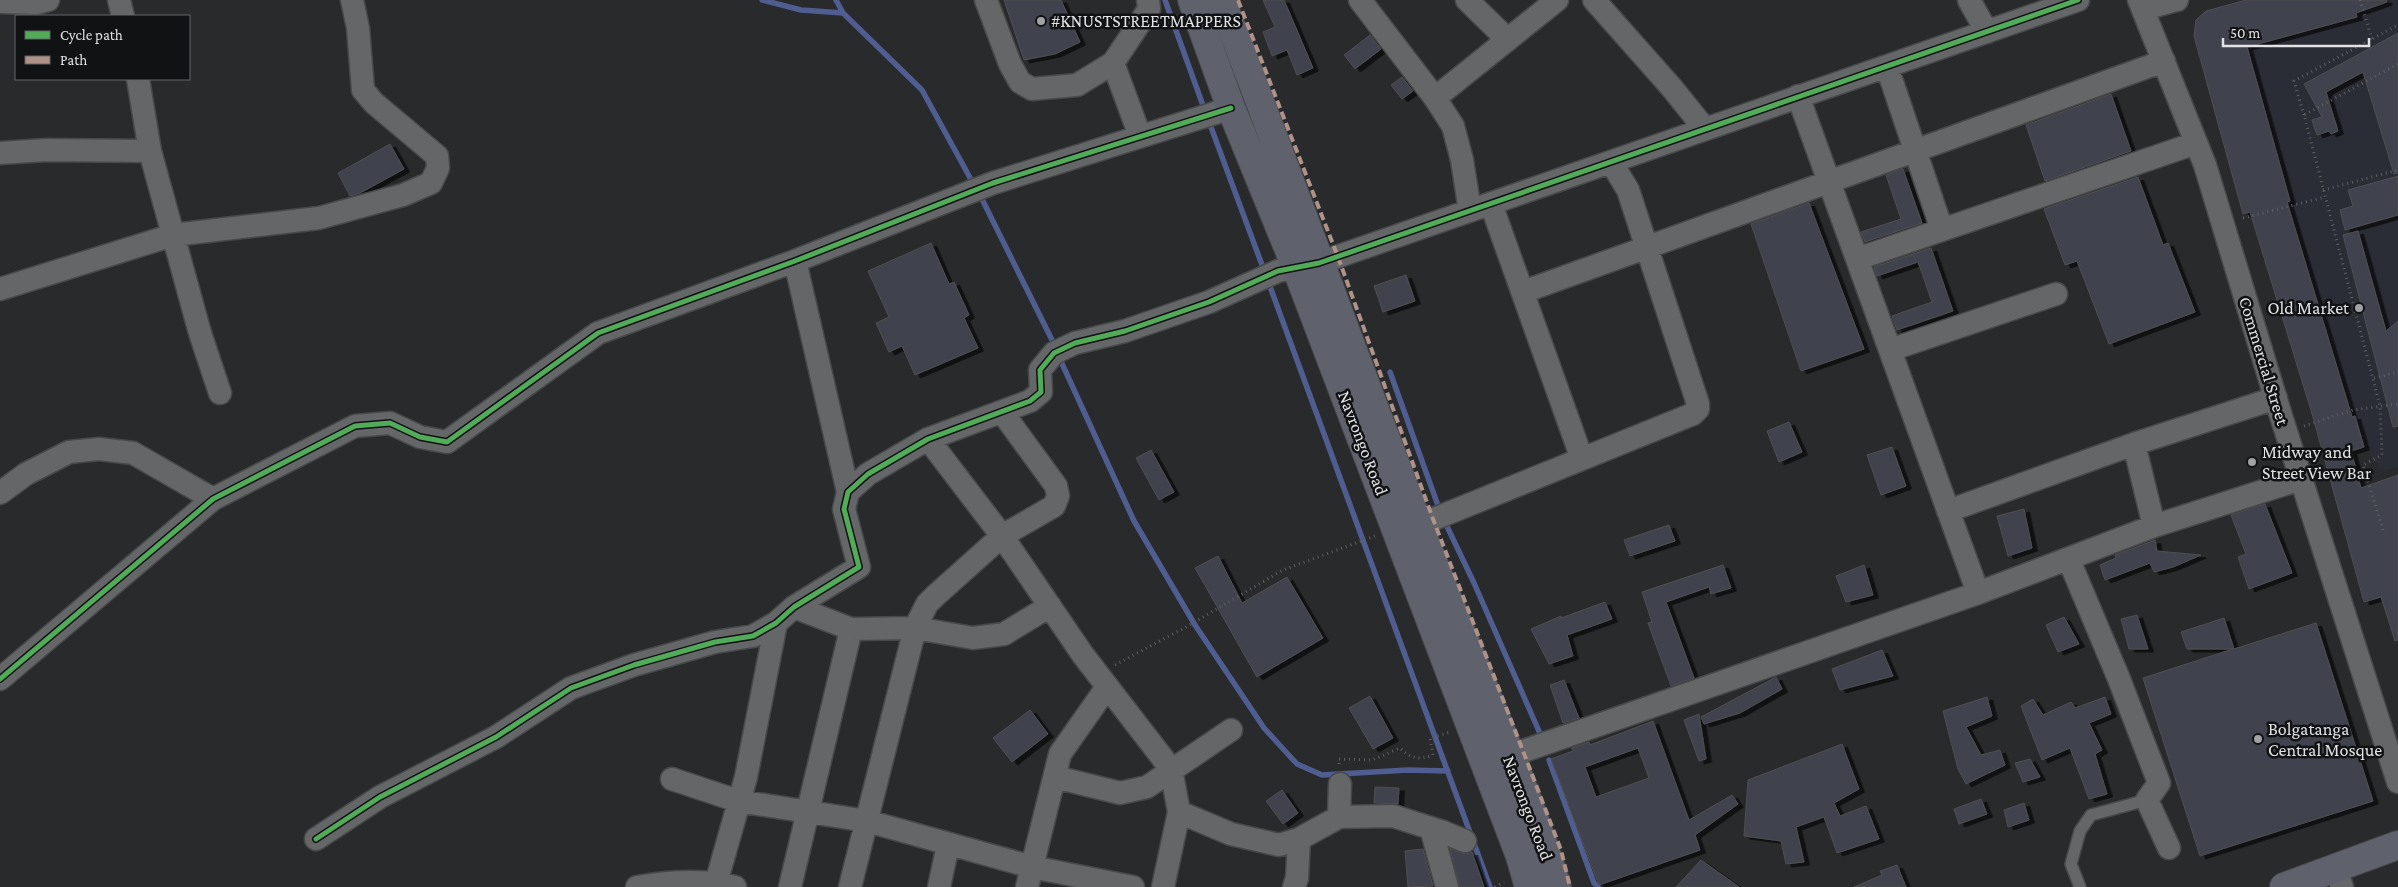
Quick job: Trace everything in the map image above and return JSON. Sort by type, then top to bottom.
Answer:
[{"type":"highway","name":"Navrongo Road","points":[[1192,0],[1231,108],[1308,265],[1419,525],[1509,756],[1557,887]]},
{"type":"highway","name":"Navrongo Road","points":[[1221,0],[1289,175],[1308,265],[1520,856],[1518,884]]},
{"type":"highway","points":[[2284,887],[2339,877],[2398,845]]},
{"type":"street","points":[[0,2],[36,3],[48,0]]},
{"type":"street","points":[[119,0],[124,15]]},
{"type":"street","points":[[0,289],[173,235],[319,218],[403,195],[431,183],[438,168],[437,156],[374,103],[363,90],[358,28],[352,0]]},
{"type":"street","points":[[986,0],[1010,64],[1020,82],[1032,89],[1077,85],[1113,63],[1148,9],[1148,0]]},
{"type":"street","points":[[1360,0],[1435,98],[1453,126],[1462,160],[1480,208],[1522,292],[1582,459]]},
{"type":"street","points":[[1467,0],[1508,39]]},
{"type":"street","points":[[1435,98],[1557,0]]},
{"type":"street","points":[[1594,0],[1672,88],[1705,129]]},
{"type":"street","points":[[1970,0],[1987,32]]},
{"type":"street","points":[[848,492],[868,474],[928,439],[1030,401],[1041,392],[1040,370],[1054,353],[1075,344],[1125,331],[1278,272],[1308,265],[1480,208],[2078,0]]},
{"type":"street","points":[[2142,5],[2177,0]]},
{"type":"street","name":"Commercial Street","points":[[2142,5],[2196,143],[2223,224],[2286,432],[2398,782]]},
{"type":"street","points":[[1522,292],[2164,61]]},
{"type":"street","points":[[1113,63],[1140,136]]},
{"type":"street","points":[[1887,67],[1942,230]]},
{"type":"street","points":[[138,80],[150,151],[200,333],[220,393]]},
{"type":"street","points":[[1798,96],[1978,594]]},
{"type":"street","points":[[0,679],[212,499],[355,426],[390,423],[420,438],[447,442],[598,333],[795,261],[993,183],[1231,108]]},
{"type":"street","points":[[1857,259],[2196,143]]},
{"type":"street","points":[[0,153],[46,150],[150,151]]},
{"type":"street","points":[[1419,525],[1693,414],[1698,409],[1628,190],[1611,162]]},
{"type":"street","points":[[316,839],[380,797],[496,737],[570,688],[634,664],[715,642],[753,636],[776,623],[794,607],[859,567],[844,508],[848,492],[795,261]]},
{"type":"street","points":[[1890,350],[2056,294]]},
{"type":"street","points":[[1948,511],[2134,444],[2276,398]]},
{"type":"street","points":[[850,887],[915,628],[927,604],[1002,536],[1054,506],[1058,496],[1056,486],[1002,412]]},
{"type":"street","points":[[928,439],[1002,536],[1102,681],[1171,768],[1179,812],[1164,887]]},
{"type":"street","points":[[2134,444],[2154,526]]},
{"type":"street","points":[[0,493],[26,474],[70,452],[100,449],[133,453],[212,499]]},
{"type":"street","points":[[1509,756],[1978,594],[2154,526],[2301,479]]},
{"type":"street","points":[[2069,560],[2119,679],[2159,783],[2148,800],[2169,848]]},
{"type":"street","points":[[794,607],[851,629],[915,628],[973,638],[1004,634],[1050,606]]},
{"type":"street","points":[[637,887],[666,882],[722,886],[738,801],[746,777],[759,718],[776,623]]},
{"type":"street","points":[[790,887],[851,629]]},
{"type":"street","points":[[1029,877],[1060,754],[1102,681]]},
{"type":"street","points":[[1055,777],[1120,793],[1147,787],[1171,768],[1231,730]]},
{"type":"street","points":[[672,779],[738,801],[808,813],[867,820],[948,845],[1029,877],[1132,887]]},
{"type":"street","points":[[1339,817],[1340,784]]},
{"type":"street","points":[[1179,812],[1231,834],[1279,845],[1299,839],[1339,817],[1393,816],[1465,841]]},
{"type":"street","points":[[1432,828],[1447,887]]},
{"type":"street","points":[[1294,887],[1297,878],[1299,839]]},
{"type":"street","points":[[939,887],[948,845]]},
{"type":"lane","points":[[2080,887],[2072,864],[2080,830],[2091,815],[2148,800]]},
{"type":"path","points":[[2360,0],[2372,39]]},
{"type":"path","points":[[2382,530],[2363,465],[2382,455],[2380,406],[2294,81],[2398,25]]},
{"type":"path","points":[[2304,115],[2398,64]]},
{"type":"path","points":[[2323,190],[2398,170]]},
{"type":"path","points":[[2223,224],[2325,198]]},
{"type":"path","points":[[2374,378],[2398,372]]},
{"type":"path","points":[[2286,432],[2354,410],[2398,404]]},
{"type":"path","points":[[1102,681],[1210,612],[1283,570],[1380,534]]},
{"type":"path","points":[[1339,758],[1372,760],[1400,748],[1409,757],[1421,760],[1433,755],[1430,738],[1454,730]]},
{"type":"path","points":[[1495,887],[1518,884]]},
{"type":"shaded area","name":"Old Market","points":[[2392,0],[2398,0],[2398,467],[2382,471],[2364,447],[2355,416],[2349,407],[2290,210],[2290,201],[2247,47],[2357,17],[2372,7]]},
{"type":"building","name":"#KNUSTSTREETMAPPERS","points":[[1004,0],[1061,0],[1080,42],[1055,54],[1024,60]]},
{"type":"building","points":[[1263,0],[1284,0],[1313,68],[1297,75],[1287,50],[1272,56],[1263,32],[1275,27]]},
{"type":"building","points":[[2246,0],[2386,0],[2387,2],[2356,13],[2357,17],[2247,47],[2290,201],[2287,202],[2352,417],[2355,416],[2364,447],[2351,451],[2361,488],[2398,475],[2398,640],[2395,641],[2381,597],[2364,602],[2313,417],[2250,212],[2243,214],[2194,36],[2196,20],[2206,11]]},
{"type":"building","points":[[2398,33],[2398,173],[2394,174],[2363,72],[2326,92],[2338,131],[2331,134],[2329,131],[2317,135],[2312,120],[2322,117],[2304,84]]},
{"type":"building","points":[[1370,35],[1381,49],[1355,69],[1344,55]]},
{"type":"building","points":[[1402,77],[1413,91],[1402,99],[1391,85]]},
{"type":"building","points":[[2111,94],[2131,151],[2045,181],[2026,125]]},
{"type":"building","points":[[390,144],[404,169],[360,193],[350,196],[338,173]]},
{"type":"building","points":[[1903,169],[1922,223],[1865,242],[1861,232],[1901,219],[1886,175]]},
{"type":"building","points":[[2398,176],[2398,215],[2345,230],[2340,210],[2353,206],[2348,190]]},
{"type":"building","points":[[2138,177],[2163,245],[2168,243],[2195,312],[2109,344],[2077,261],[2065,265],[2044,209]]},
{"type":"building","points":[[1809,203],[1864,349],[1801,371],[1751,224]]},
{"type":"building","points":[[2358,231],[2386,331],[2398,321],[2398,426],[2393,427],[2343,235]]},
{"type":"building","points":[[931,243],[949,284],[954,282],[969,315],[964,318],[978,348],[915,375],[902,346],[889,352],[876,323],[889,317],[868,271]]},
{"type":"building","points":[[1931,248],[1953,311],[1897,330],[1892,316],[1932,302],[1918,262],[1877,276],[1874,267]]},
{"type":"building","points":[[1406,275],[1415,301],[1383,312],[1374,286]]},
{"type":"building","points":[[1789,422],[1802,452],[1779,462],[1767,431]]},
{"type":"building","points":[[1892,447],[1906,486],[1881,495],[1867,455]]},
{"type":"building","points":[[1151,450],[1174,492],[1159,500],[1136,458]]},
{"type":"building","points":[[2265,504],[2292,573],[2249,589],[2238,557],[2246,554],[2231,515]]},
{"type":"building","points":[[2024,509],[2032,548],[2008,556],[1997,516]]},
{"type":"building","points":[[1669,525],[1675,541],[1630,556],[1624,540]]},
{"type":"building","points":[[2155,540],[2157,551],[2201,555],[2173,567],[2154,572],[2150,563],[2105,580],[2100,565],[2116,558],[2115,555]]},
{"type":"building","points":[[1218,556],[1242,603],[1287,577],[1323,638],[1257,677],[1195,568]]},
{"type":"building","points":[[1723,565],[1731,588],[1711,594],[1709,587],[1666,602],[1694,678],[1671,686],[1648,623],[1652,622],[1642,592]]},
{"type":"building","points":[[1864,565],[1873,595],[1846,602],[1836,576]]},
{"type":"building","points":[[1605,602],[1612,619],[1567,635],[1573,656],[1549,664],[1531,629],[1561,616],[1561,618]]},
{"type":"building","points":[[2137,615],[2148,649],[2129,649],[2121,619]]},
{"type":"building","points":[[2064,617],[2079,644],[2058,652],[2046,625]]},
{"type":"building","name":"Bolgatanga Central Mosque","points":[[2224,618],[2234,649],[2316,623],[2373,801],[2200,856],[2143,678],[2233,649],[2187,649],[2181,632]]},
{"type":"building","points":[[1882,650],[1893,676],[1840,690],[1832,669]]},
{"type":"building","points":[[1776,677],[1782,689],[1740,713],[1704,724],[1701,717]]},
{"type":"building","points":[[1564,680],[1579,718],[1563,723],[1550,685]]},
{"type":"building","points":[[1370,696],[1393,738],[1373,749],[1349,708]]},
{"type":"building","points":[[1987,697],[1992,716],[1966,727],[1981,755],[2000,750],[2005,765],[1966,784],[1958,769],[1943,711]]},
{"type":"building","points":[[2105,697],[2111,714],[2089,723],[2102,750],[2095,754],[2107,794],[2089,799],[2070,748],[2042,760],[2021,706],[2033,699],[2043,715],[2071,702],[2075,708]]},
{"type":"building","points":[[1030,710],[1048,734],[1012,762],[993,738]]},
{"type":"building","points":[[1699,714],[1706,759],[1699,761],[1684,720]]},
{"type":"building","points":[[1653,721],[1689,820],[1732,795],[1738,804],[1695,835],[1700,850],[1599,885],[1551,759],[1573,751],[1572,748],[1589,742],[1590,745]],"holes":[[[1638,748],[1649,778],[1596,797],[1585,767]]]},
{"type":"building","points":[[1842,744],[1859,789],[1834,803],[1840,816],[1866,806],[1879,839],[1837,853],[1824,817],[1796,827],[1804,862],[1786,864],[1781,841],[1744,836],[1748,780]]},
{"type":"building","points":[[2030,759],[2040,777],[2023,782],[2015,763]]},
{"type":"building","points":[[1375,787],[1399,788],[1398,804],[1374,803]]},
{"type":"building","points":[[1282,790],[1298,813],[1283,824],[1266,801]]},
{"type":"building","points":[[1981,799],[1987,814],[1959,824],[1954,809]]},
{"type":"building","points":[[2024,803],[2029,820],[2008,827],[2004,810]]},
{"type":"building","points":[[1423,849],[1433,886],[1408,887],[1405,851]]},
{"type":"building","points":[[1450,849],[1466,854],[1472,852],[1484,887],[1460,887]]},
{"type":"building","points":[[1701,860],[1739,887],[1676,887]]},
{"type":"building","points":[[1897,865],[1906,887],[1854,887],[1882,875],[1880,871]]},
{"type":"waterway","points":[[762,0],[801,10],[843,13]]},
{"type":"waterway","points":[[836,0],[843,13],[922,90],[974,185]]},
{"type":"waterway","points":[[1165,0],[1205,111]]},
{"type":"waterway","points":[[1208,119],[1265,273]]},
{"type":"waterway","points":[[979,193],[1056,348]]},
{"type":"waterway","points":[[1268,281],[1490,887]]},
{"type":"waterway","points":[[1059,357],[1134,521],[1195,625],[1264,728],[1297,764],[1322,775],[1408,770],[1448,771]]},
{"type":"waterway","points":[[1390,372],[1440,511]]},
{"type":"waterway","points":[[1444,520],[1474,583],[1542,738]]},
{"type":"waterway","points":[[1549,760],[1594,883],[1598,887]]},
{"type":"marked path","points":[[1238,0],[1338,257],[1433,519],[1561,850],[1570,887]]},
{"type":"cycle path","points":[[316,839],[380,797],[496,737],[571,688],[634,665],[715,642],[753,636],[776,623],[794,607],[859,567],[844,509],[848,492],[868,474],[928,439],[1030,401],[1041,392],[1040,370],[1054,353],[1075,343],[1125,331],[1209,302],[1278,271],[1319,263],[2078,0]]},
{"type":"cycle path","points":[[0,679],[213,499],[355,426],[390,423],[420,437],[447,442],[598,333],[795,261],[993,183],[1231,108]]},
{"type":"place","name":"#KNUSTSTREETMAPPERS","points":[[1041,21]]},
{"type":"place","name":"Old Market","points":[[2359,308]]},
{"type":"place","name":"Midway and Street View Bar","points":[[2252,462]]},
{"type":"place","name":"Bolgatanga Central Mosque","points":[[2258,739]]}]
